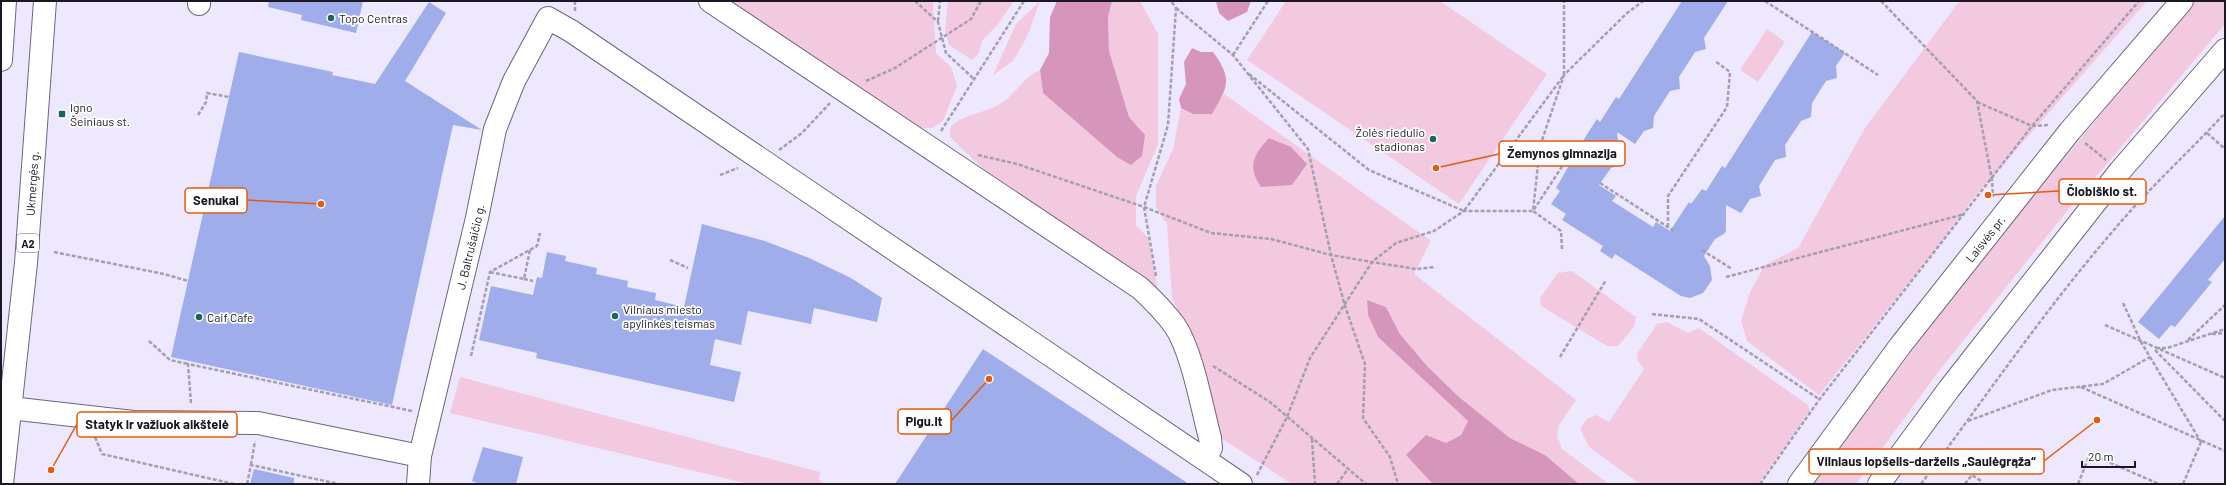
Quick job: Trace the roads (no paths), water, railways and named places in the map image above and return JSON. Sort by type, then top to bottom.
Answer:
[{"type":"main road","points":[[1,60],[5,1]]},
{"type":"main road","name":"Ukmergės g.","points":[[2,484],[6,407],[26,263],[45,1]]},
{"type":"main road","points":[[710,1],[1140,288],[1165,313],[1176,328],[1186,350],[1210,438],[1211,448],[1205,459],[1248,481]]},
{"type":"main road","name":"Laisvės pr.","points":[[1799,484],[1900,346],[1995,225],[2070,131],[2182,1]]},
{"type":"main road","name":"J. Baltrušaičio g.","points":[[418,484],[420,456],[476,218],[495,129],[514,81],[548,18],[571,31],[965,300],[1205,459]]},
{"type":"main road","points":[[1879,484],[1949,389],[2120,171],[2225,50]]},
{"type":"main road","points":[[6,407],[133,422],[192,422],[271,425],[420,456]]},
{"type":"place","name":"Topo Centras","points":[[331,18]]},
{"type":"place","name":"Igno Šeiniaus st.","points":[[62,114]]},
{"type":"place","name":"Žolės riedulio stadionas","points":[[1433,139]]},
{"type":"place","name":"Žemynos gimnazija","points":[[1436,168]]},
{"type":"place","name":"Čiobiškio st.","points":[[1988,195]]},
{"type":"place","name":"Senukai","points":[[321,204]]},
{"type":"place","name":"Vilniaus miesto apylinkės teismas","points":[[615,316]]},
{"type":"place","name":"Caif Cafe","points":[[199,317]]},
{"type":"place","name":"Pigu.lt","points":[[989,379]]},
{"type":"place","name":"Vilniaus lopšelis-darželis „Saulėgrąža“","points":[[2097,420]]},
{"type":"place","name":"Statyk ir važiuok aikštelė","points":[[51,470]]}]
